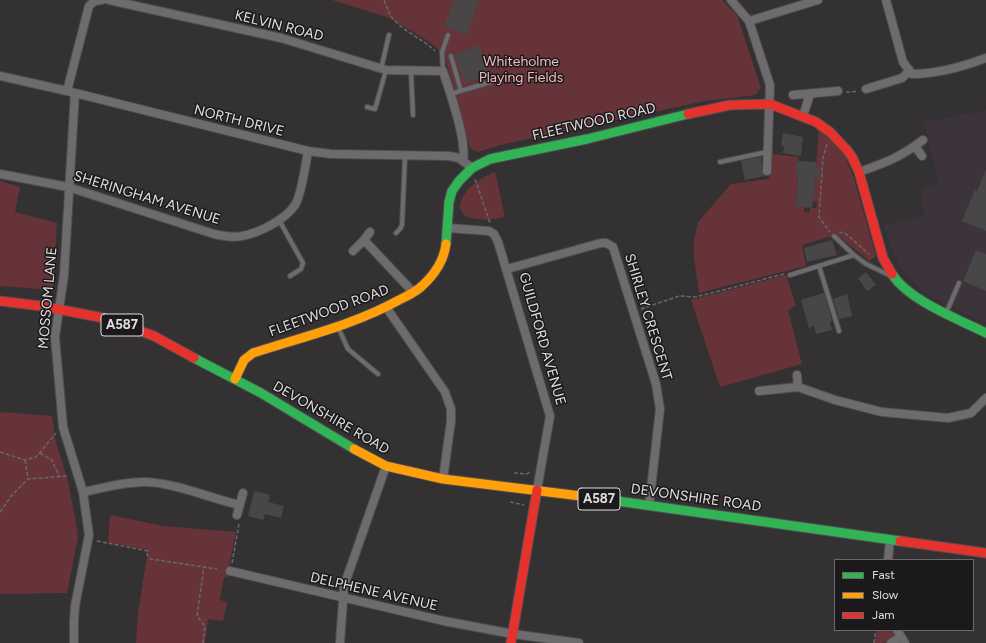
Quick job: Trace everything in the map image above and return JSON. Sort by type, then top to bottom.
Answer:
[{"type":"street","points":[[71,92],[89,6],[95,1],[102,0]]},
{"type":"street","name":"KELVIN ROAD","points":[[109,0],[281,38],[384,69],[443,71]]},
{"type":"street","points":[[731,0],[749,21],[768,80],[770,104],[767,171]]},
{"type":"street","points":[[749,21],[818,0]]},
{"type":"street","points":[[886,0],[903,62],[912,74],[928,74],[959,68],[986,58]]},
{"type":"street","points":[[443,71],[464,148],[463,161]]},
{"type":"street","points":[[871,96],[869,88],[902,78],[910,71]]},
{"type":"street","name":"NORTH DRIVE","points":[[0,76],[71,92],[308,151],[331,154],[449,156],[459,158],[472,168]]},
{"type":"street","points":[[794,95],[838,91]]},
{"type":"street","name":"MOSSOM LANE","points":[[71,92],[64,275],[55,337],[63,427],[83,492],[89,530],[89,540],[75,606],[74,643]]},
{"type":"street","points":[[803,116],[810,94]]},
{"type":"street","name":"FLEETWOOD ROAD","points":[[235,379],[244,360],[253,353],[337,326],[386,306],[414,292],[426,282],[439,265],[445,252],[450,196],[459,181],[472,168],[490,159],[587,139],[730,105],[770,104],[816,122],[830,132],[847,150],[859,172],[882,258],[894,278],[908,292],[926,303],[986,333]]},
{"type":"street","points":[[859,172],[889,162],[923,140]]},
{"type":"street","points":[[915,146],[922,156]]},
{"type":"street","name":"SHERINGHAM AVENUE","points":[[0,174],[68,187],[220,235],[242,236],[260,231],[279,220],[295,205],[308,151]]},
{"type":"street","points":[[448,228],[489,231]]},
{"type":"street","name":"GUILDFORD AVENUE","points":[[489,231],[494,234],[498,242],[507,269],[550,416],[512,638]]},
{"type":"street","points":[[353,251],[370,232]]},
{"type":"street","points":[[364,240],[414,292]]},
{"type":"street","name":"SHIRLEY CRESCENT","points":[[507,269],[601,243],[606,243],[613,247],[656,384],[660,409],[649,506]]},
{"type":"street","name":"A587","points":[[0,301],[59,309],[104,318],[154,336],[235,379]]},
{"type":"street","points":[[386,306],[445,392],[451,409],[451,422],[443,479]]},
{"type":"street","points":[[797,375],[798,387]]},
{"type":"street","name":"DEVONSHIRE ROAD","points":[[235,379],[339,441],[386,466],[443,479],[537,490],[890,540],[986,552]]},
{"type":"street","points":[[759,391],[798,387],[835,400],[882,412],[948,418],[971,413],[986,398]]},
{"type":"street","points":[[340,643],[344,586],[386,466]]},
{"type":"street","points":[[83,492],[146,482],[177,488],[240,505]]},
{"type":"street","points":[[238,519],[242,493]]},
{"type":"street","points":[[888,559],[890,540]]},
{"type":"street","name":"DELPHENE AVENUE","points":[[230,571],[512,638],[579,643]]},
{"type":"street","points":[[891,643],[901,637]]},
{"type":"lane","points":[[367,107],[375,109],[384,69],[389,35]]},
{"type":"lane","points":[[443,71],[442,52],[448,35]]},
{"type":"lane","points":[[451,56],[461,91]]},
{"type":"lane","points":[[411,71],[413,115]]},
{"type":"lane","points":[[450,94],[491,82]]},
{"type":"lane","points":[[720,162],[768,152]]},
{"type":"lane","points":[[396,233],[402,225],[405,156]]},
{"type":"lane","points":[[279,220],[303,263],[301,269],[290,276]]},
{"type":"lane","points":[[834,236],[866,264],[894,278]]},
{"type":"lane","points":[[790,275],[854,255]]},
{"type":"lane","points":[[819,266],[839,330]]},
{"type":"lane","points":[[946,314],[959,283]]},
{"type":"lane","points":[[337,326],[348,349],[378,374]]},
{"type":"path","points":[[384,1],[391,16],[404,29],[429,46],[442,58]]},
{"type":"path","points":[[838,91],[852,92],[869,88]]},
{"type":"path","points":[[830,132],[823,158],[819,217],[834,236]]},
{"type":"path","points":[[472,168],[490,222],[489,231]]},
{"type":"path","points":[[828,229],[845,233],[869,254]]},
{"type":"path","points":[[633,311],[680,296],[696,297],[768,278],[787,274],[790,275]]},
{"type":"path","points":[[0,452],[25,460],[36,457],[63,427]]},
{"type":"path","points":[[39,453],[52,460],[59,476]]},
{"type":"path","points":[[25,460],[28,479]]},
{"type":"path","points":[[0,512],[12,495],[28,479],[78,475]]},
{"type":"path","points":[[510,502],[523,504],[525,506]]},
{"type":"path","points":[[230,571],[238,519]]},
{"type":"path","points":[[89,540],[148,551],[147,555],[151,559],[217,569]]},
{"type":"path","points":[[203,643],[205,626],[197,616],[204,567]]},
{"type":"path","points":[[874,643],[876,631]]},
{"type":"shaded area","points":[[986,110],[986,323],[924,292],[910,279],[899,263],[884,225],[924,215],[921,189],[939,182],[924,122]]},
{"type":"green space","name":"Whiteholme Playing Fields","points":[[332,0],[722,0],[737,15],[761,88],[755,95],[705,101],[500,145],[478,152],[470,148],[444,54],[428,41],[390,18]]},
{"type":"green space","points":[[819,128],[845,156],[853,176],[876,256],[869,261],[840,237],[832,236],[802,245],[806,266],[699,293],[694,257],[694,240],[698,222],[731,184],[769,179],[772,154],[799,157],[796,176],[798,177],[796,206],[804,207],[804,212],[810,213],[810,208],[816,208],[817,202],[812,201],[815,178],[820,178],[821,168],[816,168]]},
{"type":"green space","points":[[495,172],[505,217],[485,220],[465,216],[460,208],[461,201],[467,190],[477,181]]},
{"type":"green space","points":[[0,181],[20,187],[15,212],[57,223],[53,290],[0,286]]},
{"type":"green space","points":[[786,275],[796,306],[788,310],[802,364],[720,387],[691,300]]},
{"type":"green space","points":[[0,412],[52,416],[56,443],[67,477],[78,537],[67,593],[0,594]]},
{"type":"green space","points":[[110,515],[163,526],[236,532],[227,577],[224,577],[220,600],[227,602],[223,621],[208,619],[205,643],[136,643],[138,613],[148,550],[108,542]]},
{"type":"green space","points":[[877,631],[893,631],[896,635],[892,640],[885,643],[875,643]]},
{"type":"building","points":[[454,0],[479,0],[466,35],[444,26]]},
{"type":"building","points":[[479,45],[489,75],[464,83],[455,54]]},
{"type":"building","points":[[783,133],[803,137],[801,156],[783,153],[784,146],[781,146]]},
{"type":"building","points":[[761,157],[764,176],[745,180],[741,161]]},
{"type":"building","points":[[797,161],[816,162],[816,168],[821,168],[820,178],[815,178],[812,208],[796,206],[798,177],[796,176]]},
{"type":"building","points":[[986,170],[986,231],[962,221],[975,190],[977,191]]},
{"type":"building","points":[[832,240],[837,255],[807,262],[804,248]]},
{"type":"building","points":[[976,250],[986,254],[986,291],[963,281]]},
{"type":"building","points":[[866,272],[876,285],[867,291],[858,278]]},
{"type":"building","points":[[824,293],[832,321],[830,322],[832,330],[816,334],[814,326],[809,328],[801,300]]},
{"type":"building","points":[[847,294],[852,316],[839,319],[833,299]]},
{"type":"building","points":[[254,491],[270,495],[268,502],[284,506],[281,518],[265,514],[263,520],[248,516]]},
{"type":"traffic: fast","points":[[446,244],[449,202],[452,191],[459,181],[472,168],[490,159],[587,139],[688,114]]},
{"type":"traffic: fast","points":[[892,274],[899,283],[921,300],[934,308],[986,333]]},
{"type":"traffic: fast","points":[[194,358],[261,393],[354,449]]},
{"type":"traffic: fast","points":[[589,497],[900,541]]},
{"type":"traffic: slow","points":[[235,379],[244,360],[253,353],[346,324],[382,309],[414,292],[420,288],[434,272],[441,261],[446,244]]},
{"type":"traffic: slow","points":[[354,449],[386,466],[443,479],[589,497]]},
{"type":"traffic: jam","points":[[688,114],[730,105],[770,104],[816,122],[830,132],[847,150],[859,172],[883,258],[892,274]]},
{"type":"traffic: jam","points":[[0,301],[41,306],[104,318],[154,336],[194,358]]},
{"type":"traffic: jam","points":[[511,643],[537,490]]},
{"type":"traffic: jam","points":[[900,541],[986,553]]}]
